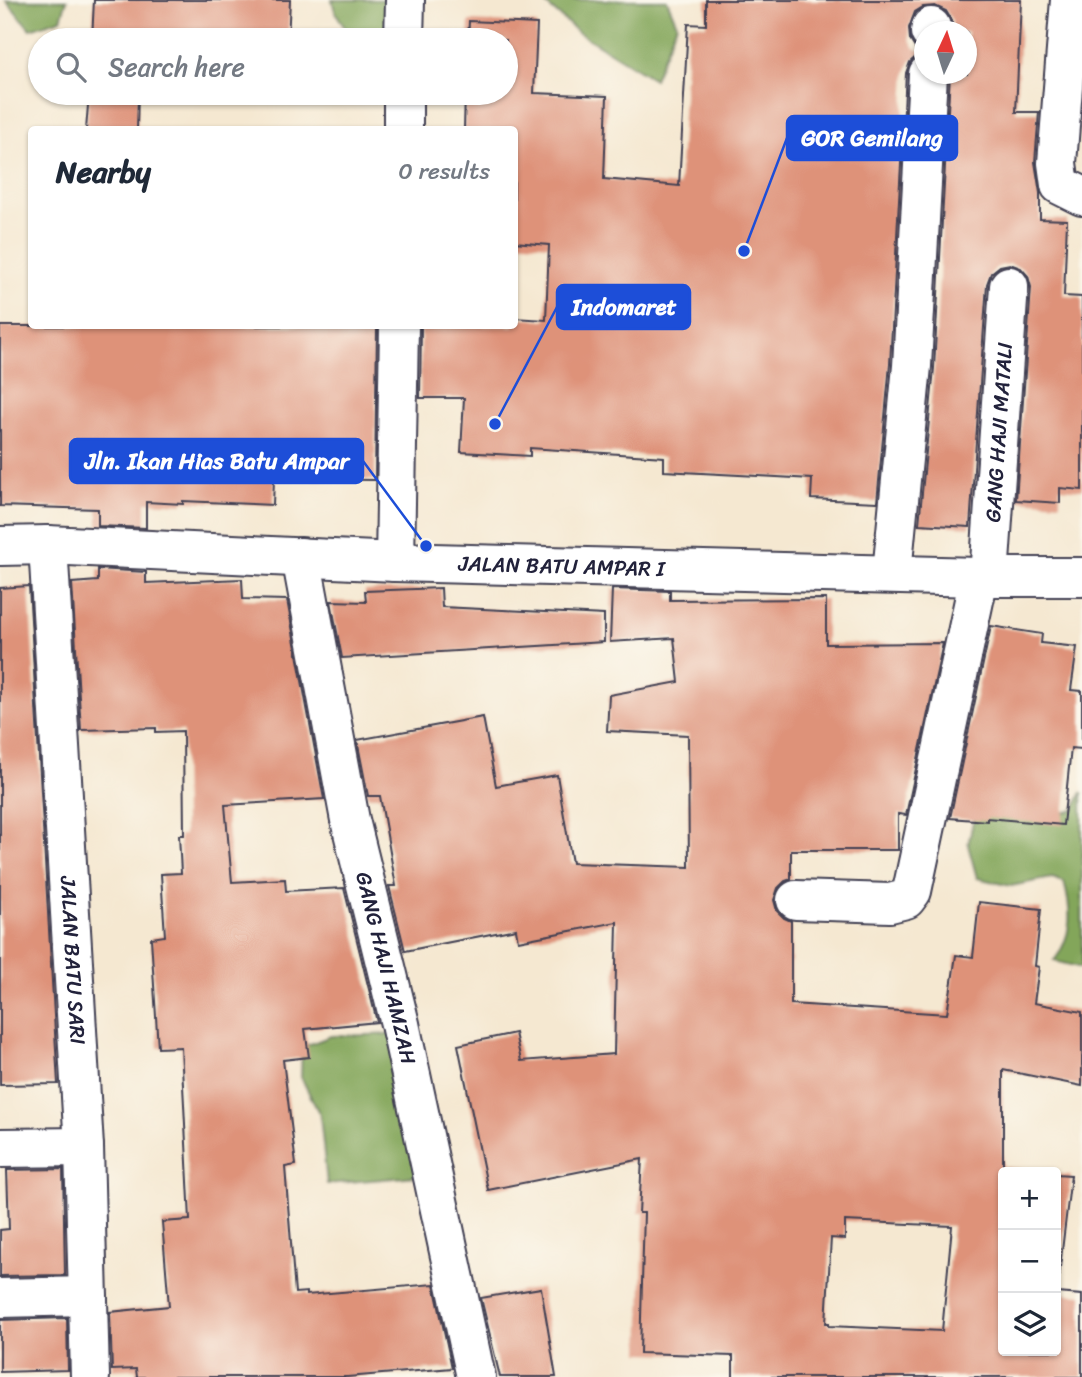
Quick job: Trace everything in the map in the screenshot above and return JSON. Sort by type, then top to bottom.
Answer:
[{"type":"street","points":[[404,28],[405,0]]},
{"type":"street","points":[[1070,0],[1057,163],[1060,185],[1082,196]]},
{"type":"street","points":[[892,573],[912,366],[927,84]]},
{"type":"street","points":[[403,105],[403,126]]},
{"type":"street","name":"GANG HAJI MATALI","points":[[796,900],[890,903],[906,899],[912,891],[984,577],[1009,286]]},
{"type":"street","points":[[395,562],[399,329]]},
{"type":"street","name":"JALAN BATU AMPAR I","points":[[0,545],[395,562],[984,577],[1082,576]]},
{"type":"street","name":"JALAN BATU SARI","points":[[48,545],[84,1147],[90,1377]]},
{"type":"street","name":"GANG HAJI HAMZAH","points":[[301,557],[350,820],[400,1024],[476,1377]]},
{"type":"street","points":[[0,1148],[84,1147]]},
{"type":"street","points":[[0,1298],[88,1296]]},
{"type":"green space","points":[[6,0],[67,0],[61,19],[29,28]]},
{"type":"green space","points":[[332,0],[414,0],[413,28],[345,28]]},
{"type":"green space","points":[[541,0],[667,0],[677,24],[654,79],[579,33]]},
{"type":"green space","points":[[1082,792],[1082,968],[1054,961],[1068,933],[1069,913],[1064,882],[1052,878],[1011,886],[977,878],[968,845],[974,817],[1048,817],[1074,810]]},
{"type":"green space","points":[[399,1034],[427,1175],[327,1184],[320,1115],[301,1077],[302,1047],[331,1036]]},
{"type":"building","points":[[94,0],[290,0],[289,28],[93,28]]},
{"type":"building","points":[[706,0],[1021,0],[1016,112],[1039,112],[1035,162],[1040,193],[1040,219],[1067,220],[1064,296],[1082,297],[1082,490],[1060,488],[1060,503],[1016,500],[1031,287],[1028,276],[1021,268],[1010,264],[1000,266],[991,273],[987,284],[970,527],[919,524],[934,368],[949,84],[977,84],[977,21],[952,21],[946,11],[935,6],[923,7],[915,12],[909,28],[914,58],[906,73],[890,364],[877,502],[811,499],[812,479],[664,471],[664,457],[530,448],[530,456],[461,452],[464,398],[420,398],[421,329],[518,329],[518,318],[546,320],[549,245],[518,242],[518,126],[464,126],[465,105],[518,105],[518,28],[469,28],[469,21],[537,24],[534,93],[607,96],[604,179],[679,186],[688,24],[706,25]]},
{"type":"building","points":[[88,105],[138,105],[137,126],[86,126]]},
{"type":"building","points":[[0,326],[28,326],[28,329],[377,329],[375,480],[274,479],[273,505],[146,502],[146,528],[98,526],[98,509],[0,506]]},
{"type":"building","points":[[98,569],[146,572],[146,583],[242,579],[243,599],[287,600],[324,799],[225,805],[232,882],[285,879],[286,891],[344,888],[377,1022],[305,1029],[309,1057],[283,1060],[296,1165],[285,1167],[295,1293],[307,1292],[307,1295],[434,1284],[452,1368],[347,1377],[137,1377],[136,1369],[112,1370],[110,1312],[169,1306],[162,1222],[190,1220],[181,1047],[158,1048],[151,938],[165,936],[161,874],[181,873],[179,835],[184,835],[183,731],[156,732],[156,728],[81,730],[72,583],[98,581]]},
{"type":"building","points":[[29,586],[58,1084],[0,1085],[0,588]]},
{"type":"building","points":[[441,588],[442,607],[604,615],[604,642],[342,658],[331,601],[366,602],[365,591]]},
{"type":"building","points":[[612,589],[670,591],[670,600],[826,599],[826,644],[943,643],[906,815],[898,814],[898,850],[791,850],[791,879],[778,888],[774,900],[777,911],[791,921],[791,1004],[947,1014],[956,955],[973,957],[979,902],[1041,909],[1035,966],[1039,967],[1034,1003],[1082,1012],[1082,1086],[1003,1070],[1003,1167],[998,1167],[998,1356],[1061,1356],[1061,1293],[1082,1295],[1082,1377],[733,1377],[733,1356],[640,1353],[644,1213],[639,1213],[642,1159],[488,1190],[458,1045],[515,1033],[521,1061],[614,1054],[617,922],[518,941],[516,929],[405,951],[389,886],[396,886],[380,796],[368,796],[357,740],[483,717],[496,786],[557,775],[572,863],[689,867],[688,735],[607,731],[609,695],[679,682],[674,638],[610,642]],"holes":[[[845,1221],[952,1226],[942,1331],[829,1326],[829,1323],[826,1323],[831,1238],[845,1239]]]},
{"type":"building","points":[[991,626],[1042,634],[1041,643],[1077,647],[1071,690],[1082,691],[1082,749],[1071,748],[1063,825],[987,818],[987,821],[950,818]]},
{"type":"building","points":[[63,1169],[65,1275],[0,1276],[0,1230],[9,1229],[7,1170]]},
{"type":"building","points":[[1061,1174],[1071,1175],[1061,1259]]},
{"type":"building","points":[[541,1288],[556,1377],[500,1377],[481,1298]]},
{"type":"building","points":[[67,1318],[68,1370],[0,1372],[0,1320]]},
{"type":"place","name":"GOR Gemilang","points":[[744,251]]},
{"type":"place","name":"Indomaret","points":[[495,424]]},
{"type":"place","name":"Jln. Ikan Hias Batu Ampar","points":[[426,546]]}]
